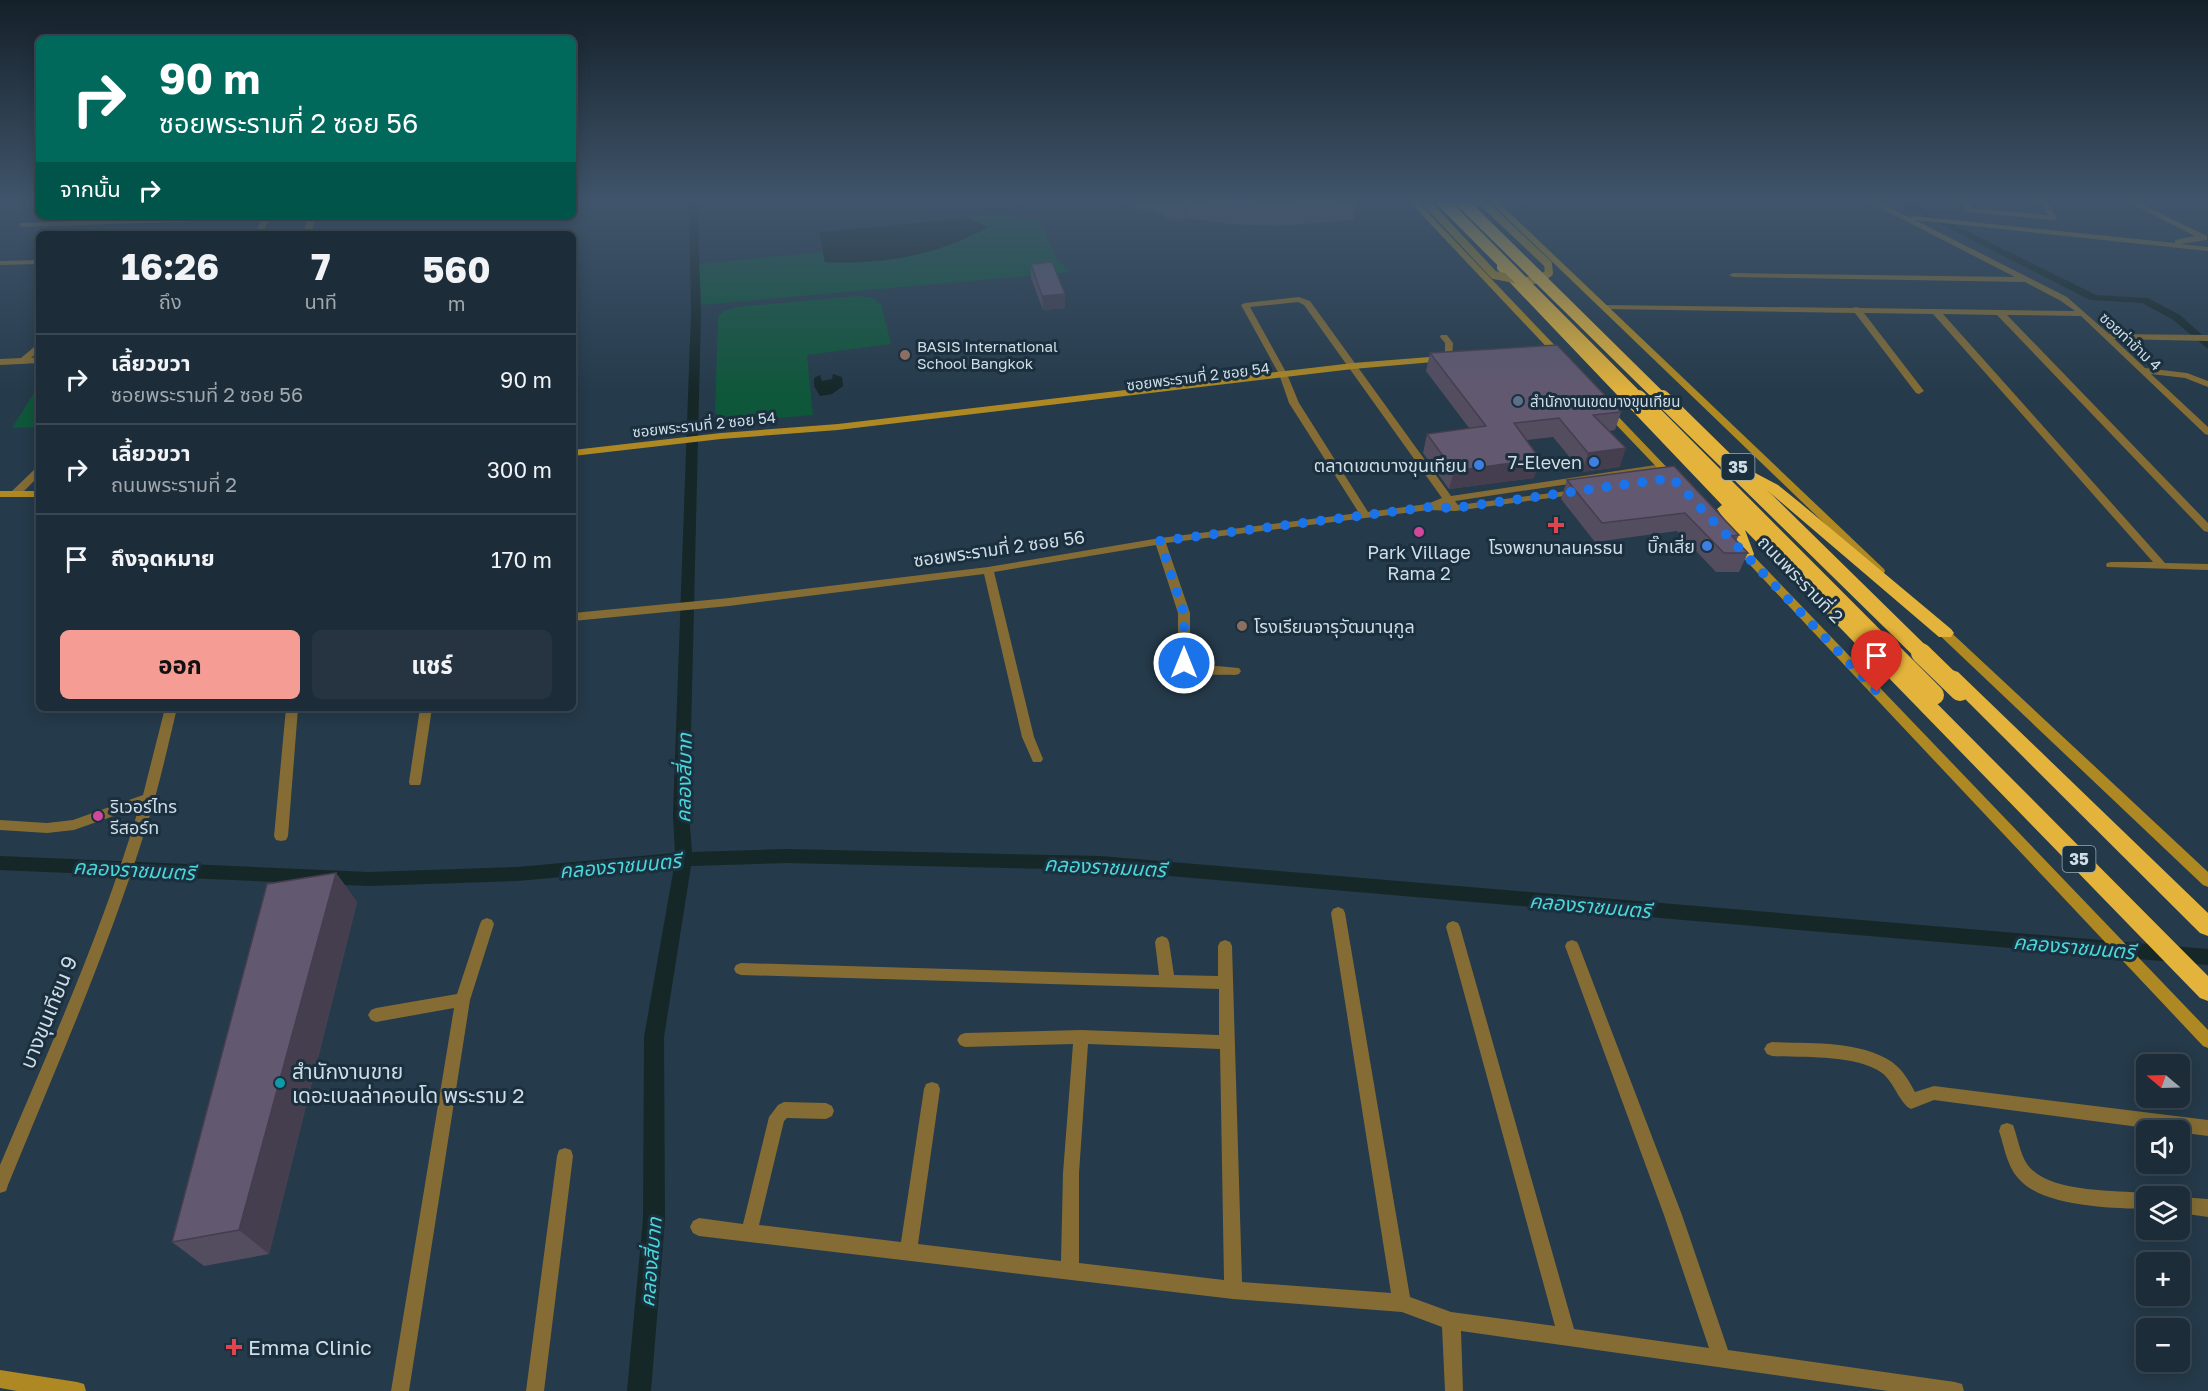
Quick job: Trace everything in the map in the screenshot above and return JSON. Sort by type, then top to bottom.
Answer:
[{"type":"highway","name":"ถนนพระรามที่ 2","points":[[1496,264],[2208,991]]},
{"type":"highway","points":[[1505,264],[1934,695]]},
{"type":"highway","points":[[1527,264],[1960,691]]},
{"type":"highway","name":"ถนนพระรามที่ 2","points":[[1528,264],[2208,927]]},
{"type":"highway","points":[[1742,470],[1773,488],[1945,633]]},
{"type":"highway","points":[[1708,481],[1735,523],[1746,554]]},
{"type":"main road","points":[[1472,264],[1559,357],[1542,350]]},
{"type":"main road","points":[[1484,264],[1494,275],[1525,281],[1540,279],[1549,273],[1548,264]]},
{"type":"main road","name":"35","points":[[1560,264],[1675,378],[2206,879]]},
{"type":"main road","name":"ซอยพระรามที่ 2 ซอย 54","points":[[576,453],[722,436],[838,427],[863,430],[1355,369],[1454,360]]},
{"type":"main road","points":[[1600,402],[1662,467],[1666,479],[1680,487]]},
{"type":"main road","points":[[0,494],[36,494]]},
{"type":"main road","name":"ถนนพระรามที่ 2","points":[[1730,537],[2208,1041]]},
{"type":"main road","points":[[0,1378],[77,1391]]},
{"type":"street","name":"ซอยท่าข้าม 4","points":[[1999,264],[2031,280],[2083,314],[2204,424],[2208,432]]},
{"type":"street","points":[[1733,275],[2031,280]]},
{"type":"street","points":[[1366,516],[1294,403],[1284,378],[1245,305],[1303,300],[1455,508]]},
{"type":"street","points":[[1604,306],[2083,314]]},
{"type":"street","points":[[1856,309],[1919,391]]},
{"type":"street","points":[[1935,311],[2162,566]]},
{"type":"street","points":[[1999,312],[2208,529]]},
{"type":"street","points":[[2106,336],[2207,338]]},
{"type":"street","points":[[1444,337],[1449,343],[1454,360]]},
{"type":"street","points":[[24,360],[36,349]]},
{"type":"street","points":[[0,362],[36,360]]},
{"type":"street","points":[[2143,370],[2187,376],[2208,384]]},
{"type":"street","name":"ซอยพระรามที่ 2 ซอย 56","points":[[1430,507],[1448,499],[1662,467]]},
{"type":"street","points":[[15,494],[36,473]]},
{"type":"street","name":"ซอยพระรามที่ 2 ซอย 56","points":[[576,617],[729,602],[988,570],[1160,541],[1430,507],[1455,508],[1603,488]]},
{"type":"street","points":[[1160,541],[1184,613],[1184,663],[1191,668],[1235,671]]},
{"type":"street","points":[[2111,565],[2208,567]]},
{"type":"street","points":[[988,570],[1025,726],[1037,759]]},
{"type":"street","name":"บางขุนเทียน 9","points":[[0,1185],[132,853],[149,798],[170,711]]},
{"type":"street","points":[[281,836],[292,711]]},
{"type":"street","points":[[415,783],[426,711]]},
{"type":"street","points":[[0,825],[47,828],[74,825],[149,798]]},
{"type":"street","points":[[1338,913],[1402,1303]]},
{"type":"street","points":[[400,1391],[463,1000],[487,924]]},
{"type":"street","points":[[1453,927],[1567,1337]]},
{"type":"street","points":[[1162,942],[1167,981]]},
{"type":"street","points":[[1225,946],[1233,1290]]},
{"type":"street","points":[[1572,946],[1673,1215],[1722,1359]]},
{"type":"street","points":[[741,969],[1226,983]]},
{"type":"street","points":[[376,1015],[463,1000]]},
{"type":"street","points":[[965,1040],[1081,1037],[1226,1042]]},
{"type":"street","points":[[1070,1270],[1071,1173],[1081,1037]]},
{"type":"street","points":[[1772,1049],[1856,1056],[1873,1060],[1897,1076],[1911,1101],[1934,1093],[2208,1128]]},
{"type":"street","points":[[908,1251],[932,1089]]},
{"type":"street","points":[[749,1233],[777,1118],[784,1110],[826,1111]]},
{"type":"street","points":[[2007,1131],[2022,1172],[2035,1183],[2050,1191],[2136,1200]]},
{"type":"street","points":[[535,1391],[565,1156]]},
{"type":"street","points":[[2190,1206],[2208,1208]]},
{"type":"street","points":[[699,1227],[1233,1290],[1402,1303],[1452,1321],[1955,1391]]},
{"type":"street","points":[[1452,1321],[1454,1391]]},
{"type":"green space","points":[[699,264],[1062,264],[1071,272],[701,305]]},
{"type":"green space","points":[[858,296],[873,298],[881,304],[891,344],[807,355],[813,415],[733,422],[715,413],[718,317],[724,311],[737,307]]},
{"type":"green space","points":[[36,390],[36,427],[12,428]]},
{"type":"shaded area","points":[[833,374],[842,377],[843,386],[832,394],[820,396],[814,386],[814,378],[820,375],[822,381],[832,379]]},
{"type":"building","points":[[1031,264],[1053,264],[1065,294],[1042,296]]},
{"type":"building","points":[[1557,345],[1621,412],[1593,415],[1626,448],[1588,453],[1559,418],[1514,423],[1540,459],[1454,471],[1427,434],[1486,426],[1430,353]]},
{"type":"building","points":[[1674,466],[1739,535],[1732,536],[1748,553],[1724,553],[1685,513],[1602,523],[1567,480]]},
{"type":"building","points":[[336,873],[239,1230],[172,1242],[267,884]]},
{"type":"waterway","name":"คลองสี่บาท","points":[[684,859],[681,815],[696,312],[695,264]]},
{"type":"waterway","points":[[2025,264],[2094,298],[2144,300],[2176,317],[2208,346]]},
{"type":"waterway","name":"คลองราชมนตรี","points":[[684,859],[786,856],[1100,863],[2208,957]]},
{"type":"waterway","name":"คลองราชมนตรี","points":[[0,863],[369,879],[517,874],[684,859]]},
{"type":"waterway","name":"คลองสี่บาท","points":[[639,1391],[654,1219],[654,1037],[684,859]]},
{"type":"place","name":"BASIS International School Bangkok","points":[[905,355]]},
{"type":"place","name":"สำนักงานเขตบางขุนเทียน","points":[[1518,401]]},
{"type":"place","name":"7-Eleven","points":[[1594,462]]},
{"type":"place","name":"ตลาดเขตบางขุนเทียน","points":[[1479,465]]},
{"type":"place","name":"โรงพยาบาลนครธน","points":[[1556,525]]},
{"type":"place","name":"Park Village Rama 2","points":[[1419,532]]},
{"type":"place","name":"บิ๊กเสี่ย","points":[[1707,546]]},
{"type":"place","name":"โรงเรียนจารุวัฒนานุกูล","points":[[1242,626]]},
{"type":"place","name":"ริเวอร์ไทร รีสอร์ท","points":[[98,816]]},
{"type":"place","name":"สำนักงานขาย เดอะเบลล่าคอนโด พระราม 2","points":[[280,1083]]},
{"type":"place","name":"Emma Clinic","points":[[234,1347]]},
{"type":"route","points":[[1184,663],[1182,657],[1184,613],[1160,541],[1430,507],[1455,508],[1672,478],[1877,692]]}]
